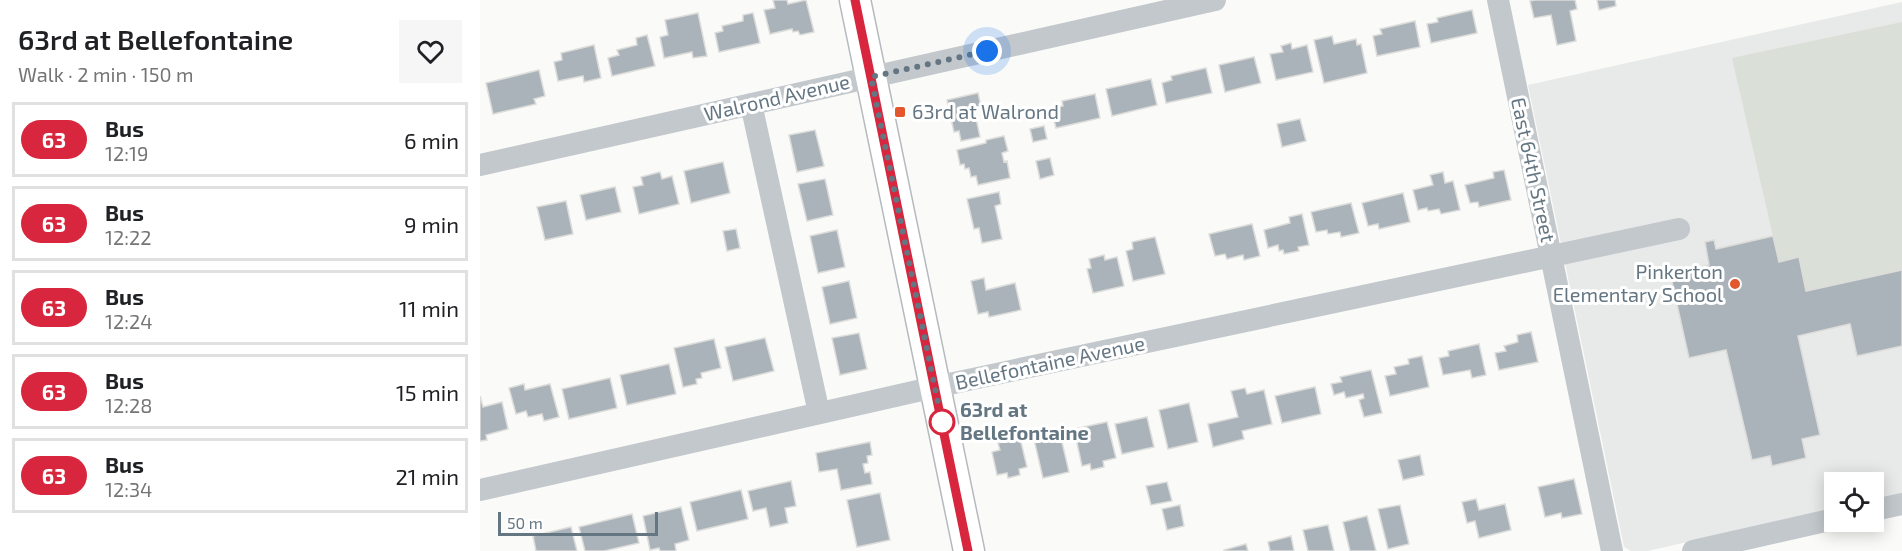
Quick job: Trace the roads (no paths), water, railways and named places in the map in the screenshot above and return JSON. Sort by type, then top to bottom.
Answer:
[{"type":"main road","points":[[855,0],[969,551]]},
{"type":"street","name":"Walrond Avenue","points":[[480,165],[1215,0]]},
{"type":"street","name":"East 64th Street","points":[[1498,0],[1612,551]]},
{"type":"street","points":[[752,104],[819,413]]},
{"type":"street","name":"Bellefontaine Avenue","points":[[480,490],[935,387],[1679,229]]},
{"type":"street","points":[[1884,508],[1902,504]]},
{"type":"street","points":[[1693,551],[1824,521]]},
{"type":"place","name":"63rd at Walrond","points":[[900,112]]},
{"type":"place","name":"Pinkerton Elementary School","points":[[1735,284]]},
{"type":"place","name":"63rd at Bellefontaine","points":[[942,422]]}]
